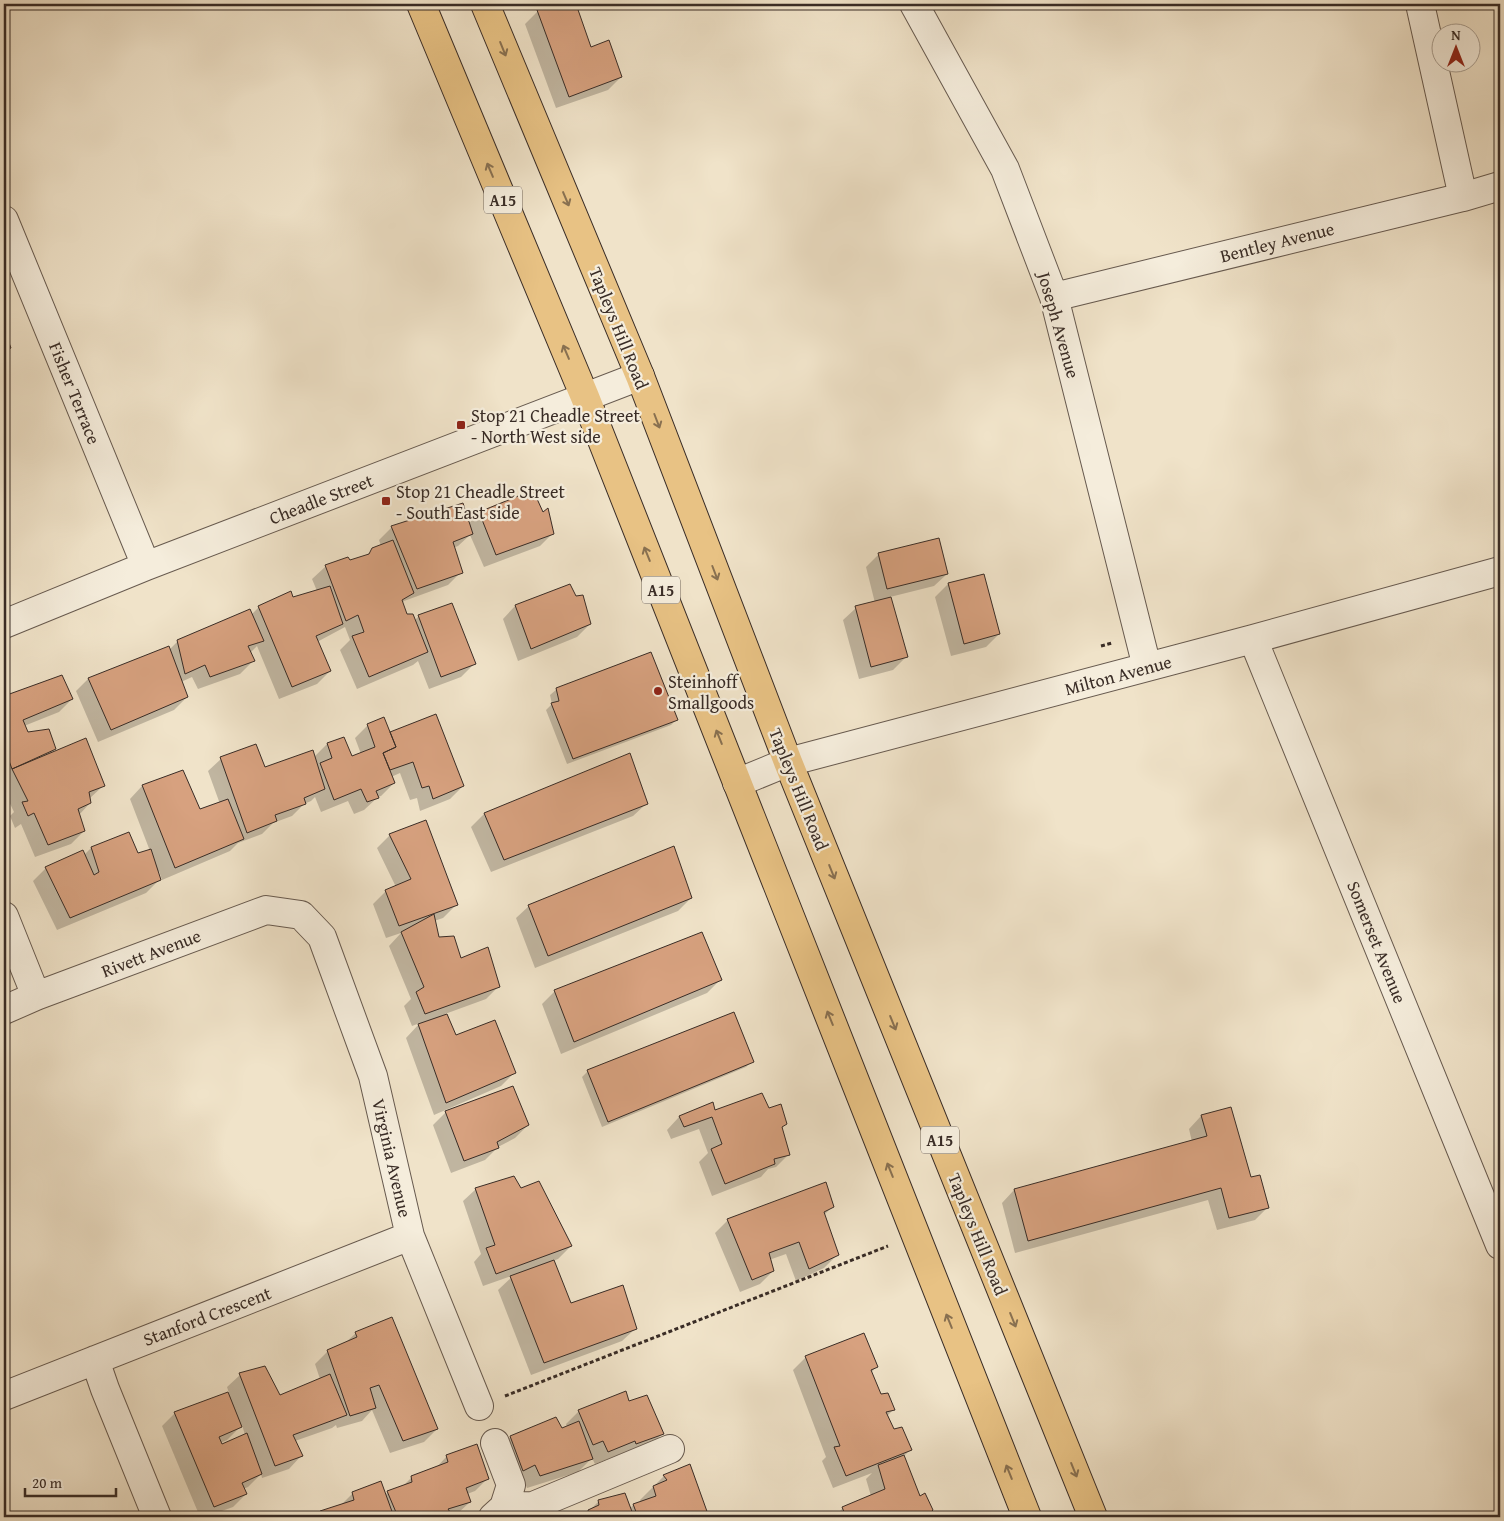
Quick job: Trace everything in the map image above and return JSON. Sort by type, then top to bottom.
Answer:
[{"type":"main road","name":"A15","points":[[421,4],[585,397],[1027,1517]]},
{"type":"main road","name":"Tapleys Hill Road","points":[[485,4],[640,376],[788,762],[1093,1517]]},
{"type":"street","name":"Joseph Avenue","points":[[914,4],[1005,169],[1054,297],[1147,667]]},
{"type":"street","points":[[1420,4],[1463,196]]},
{"type":"street","name":"Bentley Avenue","points":[[1054,297],[1500,186]]},
{"type":"street","name":"Fisher Terrace","points":[[4,220],[146,566]]},
{"type":"street","name":"Cheadle Street","points":[[4,624],[146,566],[640,376]]},
{"type":"street","name":"Milton Avenue","points":[[737,783],[788,762],[1253,639],[1500,571]]},
{"type":"street","name":"Somerset Avenue","points":[[1253,639],[1500,1245]]},
{"type":"street","name":"Rivett Avenue","points":[[4,1010],[36,996],[266,910],[301,915]]},
{"type":"street","name":"Virginia Avenue","points":[[301,915],[322,937],[373,1076],[410,1236],[478,1406]]},
{"type":"street","points":[[4,916],[36,996]]},
{"type":"street","name":"Stanford Crescent","points":[[4,1396],[410,1236]]},
{"type":"street","points":[[95,1360],[157,1517]]},
{"type":"street","points":[[495,1443],[511,1485],[499,1512]]},
{"type":"street","points":[[499,1512],[533,1506],[670,1449]]},
{"type":"path","points":[[478,1406],[895,1243]]},
{"type":"building","points":[[554,4],[576,4],[591,47],[609,40],[622,77],[569,97],[537,10]]},
{"type":"building","points":[[4,330],[11,348],[4,351]]},
{"type":"building","points":[[533,490],[543,512],[548,508],[554,534],[496,555],[479,512]]},
{"type":"building","points":[[463,503],[473,534],[453,542],[463,573],[417,589],[391,526]]},
{"type":"building","points":[[939,538],[948,574],[887,589],[878,553]]},
{"type":"building","points":[[393,540],[414,593],[402,600],[407,614],[413,614],[428,652],[369,677],[352,636],[364,632],[358,615],[346,621],[325,565],[348,557],[350,560],[369,554],[372,548]]},
{"type":"building","points":[[984,574],[1000,634],[964,644],[948,583]]},
{"type":"building","points":[[570,584],[576,596],[583,595],[591,624],[531,649],[515,605]]},
{"type":"building","points":[[330,586],[343,624],[316,636],[331,671],[292,687],[258,606],[291,591],[293,597]]},
{"type":"building","points":[[891,597],[908,657],[871,667],[855,606]]},
{"type":"building","points":[[452,603],[476,664],[441,677],[418,615]]},
{"type":"building","points":[[250,609],[264,641],[248,646],[255,661],[210,677],[205,665],[185,674],[177,640]]},
{"type":"building","points":[[169,646],[188,697],[111,730],[88,678]]},
{"type":"building","points":[[651,652],[678,720],[573,759],[551,703],[559,701],[556,688]]},
{"type":"building","points":[[62,675],[73,699],[23,720],[28,732],[49,729],[56,749],[12,769],[4,747],[4,696]]},
{"type":"building","points":[[436,714],[464,786],[433,799],[429,786],[422,788],[413,762],[390,770],[383,753],[396,747],[390,732]]},
{"type":"building","points":[[384,717],[396,747],[383,753],[395,783],[376,791],[379,798],[367,802],[361,789],[334,800],[320,763],[332,758],[327,743],[344,737],[352,756],[375,747],[367,724]]},
{"type":"building","points":[[86,738],[105,786],[89,792],[91,803],[78,809],[85,831],[48,845],[34,813],[28,816],[22,802],[28,801],[12,769]]},
{"type":"building","points":[[256,744],[265,767],[313,750],[325,789],[304,798],[306,804],[275,815],[277,821],[247,833],[220,757]]},
{"type":"building","points":[[630,753],[648,804],[504,860],[484,813]]},
{"type":"building","points":[[183,770],[200,809],[228,799],[244,839],[175,868],[142,785]]},
{"type":"building","points":[[426,820],[458,905],[399,926],[385,890],[411,879],[389,834]]},
{"type":"building","points":[[129,832],[138,853],[151,849],[161,880],[70,918],[45,867],[83,850],[94,875],[99,872],[91,847]]},
{"type":"building","points":[[674,846],[692,898],[548,956],[528,905]]},
{"type":"building","points":[[434,914],[439,937],[454,936],[461,958],[488,947],[500,987],[425,1014],[416,992],[424,987],[401,932]]},
{"type":"building","points":[[702,932],[722,980],[574,1042],[554,990]]},
{"type":"building","points":[[734,1012],[754,1062],[608,1122],[587,1070]]},
{"type":"building","points":[[447,1014],[456,1035],[495,1020],[516,1073],[446,1103],[418,1024]]},
{"type":"building","points":[[513,1086],[529,1125],[497,1142],[499,1148],[464,1161],[445,1111]]},
{"type":"building","points":[[762,1093],[769,1108],[781,1104],[787,1124],[782,1127],[790,1155],[774,1159],[775,1164],[725,1184],[711,1149],[722,1144],[712,1117],[684,1127],[679,1116],[713,1102],[715,1110]]},
{"type":"building","points":[[1231,1107],[1251,1177],[1260,1175],[1269,1208],[1229,1218],[1221,1188],[1028,1241],[1014,1189],[1207,1136],[1201,1115]]},
{"type":"building","points":[[514,1176],[521,1188],[539,1181],[572,1246],[496,1274],[486,1248],[495,1245],[475,1188]]},
{"type":"building","points":[[826,1182],[834,1207],[824,1212],[839,1255],[809,1269],[799,1242],[769,1253],[774,1271],[752,1280],[727,1219]]},
{"type":"building","points":[[554,1260],[571,1303],[623,1285],[637,1329],[544,1363],[510,1276]]},
{"type":"building","points":[[392,1317],[438,1429],[403,1441],[379,1385],[370,1388],[376,1408],[350,1416],[327,1350],[357,1337],[355,1332]]},
{"type":"building","points":[[864,1333],[878,1367],[871,1370],[881,1394],[888,1393],[895,1410],[886,1412],[894,1429],[902,1427],[912,1450],[846,1476],[834,1447],[840,1446],[805,1356]]},
{"type":"building","points":[[265,1366],[280,1395],[330,1374],[347,1415],[293,1435],[303,1456],[275,1466],[239,1373]]},
{"type":"building","points":[[626,1391],[629,1401],[647,1395],[664,1434],[636,1444],[635,1441],[608,1452],[603,1441],[593,1445],[578,1410]]},
{"type":"building","points":[[228,1392],[242,1427],[219,1437],[222,1444],[247,1433],[262,1474],[242,1483],[247,1494],[214,1507],[174,1412]]},
{"type":"building","points":[[556,1417],[562,1428],[579,1421],[593,1459],[540,1476],[535,1465],[523,1471],[510,1436]]},
{"type":"building","points":[[477,1444],[489,1479],[466,1488],[471,1502],[448,1509],[450,1512],[438,1517],[398,1517],[387,1491],[412,1482],[411,1476],[448,1462],[446,1455]]},
{"type":"building","points":[[904,1455],[920,1496],[925,1493],[933,1510],[929,1514],[930,1517],[846,1517],[842,1507],[885,1489],[878,1465]]},
{"type":"building","points":[[690,1464],[709,1517],[638,1517],[633,1504],[656,1496],[653,1486],[667,1480],[663,1475]]},
{"type":"building","points":[[381,1481],[394,1517],[317,1517],[320,1516],[320,1511],[354,1500],[352,1492]]},
{"type":"building","points":[[625,1493],[634,1517],[589,1517],[588,1510],[599,1505],[598,1500]]},
{"type":"place","name":"Stop 21 Cheadle Street - North West side","points":[[461,425]]},
{"type":"place","name":"Stop 21 Cheadle Street - South East side","points":[[386,501]]},
{"type":"place","name":"Steinhoff Smallgoods","points":[[658,691]]}]
